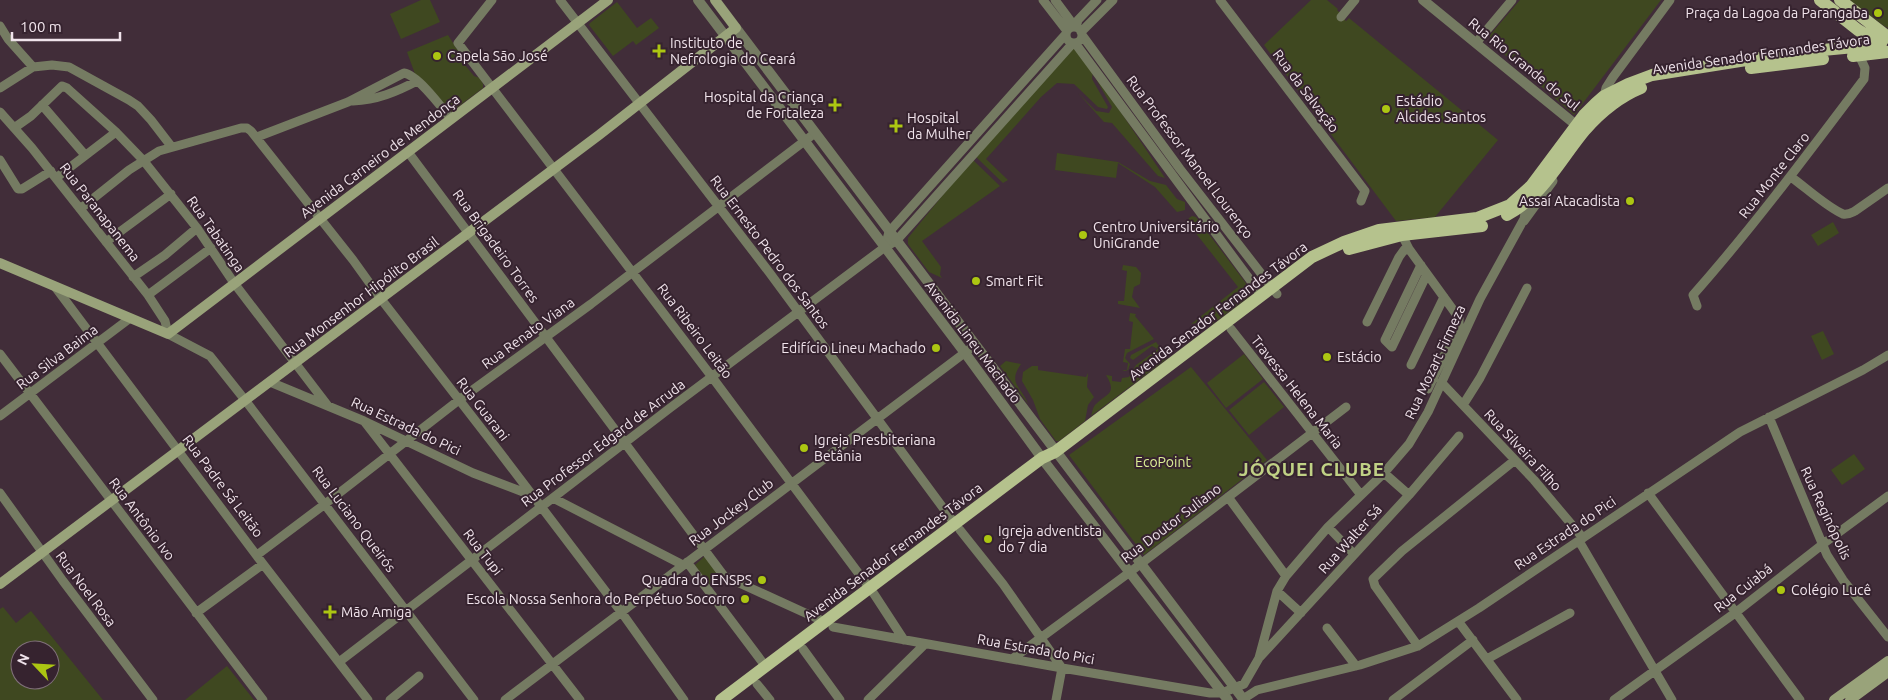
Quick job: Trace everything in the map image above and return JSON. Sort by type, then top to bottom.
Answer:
[{"type":"main road","name":"Avenida Carneiro de Mendonça","points":[[168,334],[234,282],[320,220],[608,0]]},
{"type":"main road","name":"Avenida Lineu Machado","points":[[715,0],[736,28]]},
{"type":"main road","points":[[1820,0],[1858,30],[1886,40]]},
{"type":"main road","points":[[1840,0],[1886,40]]},
{"type":"main road","name":"Rua Monsenhor Hipólito Brasil","points":[[0,584],[110,500],[295,364],[736,28]]},
{"type":"main road","name":"Avenida Senador Fernandes Távora","points":[[722,700],[829,624],[1044,462],[1058,456],[1231,328],[1312,258],[1344,242],[1380,230],[1477,218],[1510,205],[1531,186],[1604,96],[1628,84],[1659,73],[1791,53],[1865,46],[1886,40]]},
{"type":"main road","name":"Avenida Senador Fernandes Távora","points":[[1058,456],[1270,293],[1319,263],[1356,246],[1402,235],[1478,227],[1522,207],[1544,185],[1582,124],[1631,92],[1656,81],[1888,52]]},
{"type":"main road","name":"Rua Padre Sá Leitão","points":[[0,263],[168,334]]},
{"type":"main road","name":"Avenida Senador Fernandes Távora","points":[[736,700],[803,649],[829,624]]},
{"type":"main road","points":[[1834,700],[1887,667]]},
{"type":"main road","points":[[1850,700],[1887,667]]},
{"type":"street","name":"Rua Ribeiro Leitão","points":[[492,0],[458,43],[792,483],[872,592],[904,640]]},
{"type":"street","name":"Rua Ernesto Pedro dos Santos","points":[[560,0],[799,311],[877,419],[1003,584],[1062,668]]},
{"type":"street","name":"Avenida Lineu Machado","points":[[698,0],[965,353],[1044,462],[1225,696]]},
{"type":"street","name":"Rua Professor Manoel Lourenço","points":[[1043,0],[1074,31]]},
{"type":"street","name":"Rua Professor Manoel Lourenço","points":[[1055,0],[1074,31],[1204,200],[1270,293]]},
{"type":"street","points":[[1074,31],[1078,20],[1097,0]]},
{"type":"street","points":[[885,247],[889,232],[1074,31],[1113,0]]},
{"type":"street","name":"Rua da Salvação","points":[[1220,0],[1365,191],[1361,200]]},
{"type":"street","points":[[1341,17],[1355,0]]},
{"type":"street","name":"Rua Rio Grande do Sul","points":[[1423,0],[1582,124]]},
{"type":"street","points":[[1476,43],[1512,0]]},
{"type":"street","name":"Rua Mozart Firmeza","points":[[1519,227],[1578,148],[1582,124],[1600,90],[1670,0]]},
{"type":"street","points":[[0,26],[8,39],[33,67]]},
{"type":"street","name":"Avenida Lineu Machado","points":[[736,28],[1243,699]]},
{"type":"street","name":"Rua Professor Manoel Lourenço","points":[[1074,31],[1067,40],[1074,43],[1196,206],[1270,293]]},
{"type":"street","name":"Rua Professor Edgard de Arruda","points":[[339,662],[712,376],[885,247],[896,241],[1074,43]]},
{"type":"street","name":"Rua Monte Claro","points":[[1697,306],[1693,295],[1732,251],[1864,79],[1865,68],[1859,55]]},
{"type":"street","points":[[0,88],[33,67],[52,64],[69,67],[129,100],[151,120],[171,146]]},
{"type":"street","name":"Rua Mozart Firmeza","points":[[1604,96],[1606,88],[1618,69]]},
{"type":"street","points":[[80,209],[143,160],[171,146],[190,143],[216,134],[244,128],[257,137],[348,102],[404,73],[417,81],[451,119]]},
{"type":"street","points":[[348,102],[383,97],[417,81]]},
{"type":"street","name":"Rua Tabatinga","points":[[42,105],[62,86],[70,90],[116,132],[143,160],[197,228],[234,282],[328,406]]},
{"type":"street","points":[[14,128],[42,105],[85,155]]},
{"type":"street","name":"Rua Paranapanema","points":[[0,112],[54,175],[148,295],[165,321],[168,334]]},
{"type":"street","points":[[788,120],[799,112]]},
{"type":"street","points":[[0,160],[18,189],[22,189],[54,175],[116,132]]},
{"type":"street","name":"Rua Renato Viana","points":[[257,555],[408,442],[459,400],[546,338],[816,133]]},
{"type":"street","name":"Rua Guarani","points":[[257,137],[622,613],[684,700]]},
{"type":"street","points":[[817,158],[828,150]]},
{"type":"street","name":"Rua Brigadeiro Torres","points":[[408,152],[703,550]]},
{"type":"street","points":[[1791,176],[1844,214],[1850,214],[1888,188]]},
{"type":"street","points":[[106,242],[171,194]]},
{"type":"street","points":[[1196,206],[1204,200]]},
{"type":"street","name":"Rua Mozart Firmeza","points":[[1234,688],[1244,684],[1259,658],[1277,591],[1286,576],[1328,527],[1384,473],[1409,444],[1428,412],[1441,382],[1450,353],[1519,227],[1525,214],[1522,207]]},
{"type":"street","points":[[132,277],[197,228]]},
{"type":"street","points":[[1402,235],[1409,249],[1459,318],[1459,325],[1450,353],[1428,390]]},
{"type":"street","points":[[148,295],[211,248]]},
{"type":"street","points":[[1367,322],[1401,253],[1409,249]]},
{"type":"street","points":[[1421,265],[1385,340],[1392,347],[1427,274]]},
{"type":"street","name":"Rua Padre Sá Leitão","points":[[56,288],[263,564],[368,700]]},
{"type":"street","points":[[1463,405],[1480,378],[1527,288]]},
{"type":"street","points":[[1411,365],[1444,298]]},
{"type":"street","points":[[1401,306],[1408,313]]},
{"type":"street","name":"Rua Silva Baima","points":[[0,416],[129,319]]},
{"type":"street","name":"Travessa Helena Maria","points":[[1231,328],[1361,495]]},
{"type":"street","name":"Rua Padre Sá Leitão","points":[[168,334],[210,356]]},
{"type":"street","name":"Rua Jockey Club","points":[[504,700],[622,613],[975,345]]},
{"type":"street","name":"Rua Antônio Ivo","points":[[0,354],[263,700]]},
{"type":"street","name":"Rua Estrada do Pici","points":[[1243,699],[1257,690],[1356,666],[1418,646],[1740,432],[1855,374],[1888,355]]},
{"type":"street","name":"Rua Luciano Queirós","points":[[210,356],[326,504],[474,700]]},
{"type":"street","name":"Rua Estrada do Pici","points":[[270,382],[364,421],[473,473],[531,495]]},
{"type":"street","name":"Rua Silveira Filho","points":[[1441,382],[1515,460],[1581,539],[1672,700]]},
{"type":"street","name":"Rua Doutor Suliano","points":[[1012,659],[1141,564],[1346,406]]},
{"type":"street","name":"Rua Reginópolis","points":[[1769,417],[1827,555],[1843,580],[1888,637]]},
{"type":"street","name":"Rua Tupi","points":[[364,421],[580,700]]},
{"type":"street","name":"Rua Walter Sá","points":[[1259,658],[1409,495],[1459,436]]},
{"type":"street","points":[[1418,646],[1375,586],[1373,580],[1375,576],[1402,551],[1515,460]]},
{"type":"street","points":[[1384,473],[1409,495]]},
{"type":"street","name":"Rua Noel Rosa","points":[[0,493],[42,553],[153,700]]},
{"type":"street","points":[[1648,493],[1800,700]]},
{"type":"street","name":"Rua Cuiabá","points":[[1614,700],[1735,613],[1888,496]]},
{"type":"street","points":[[1228,497],[1286,576]]},
{"type":"street","points":[[553,498],[685,564],[766,667]]},
{"type":"street","points":[[1328,527],[1354,554]]},
{"type":"street","name":"Rua Estrada do Pici","points":[[703,550],[724,576],[829,624],[925,644],[1225,696],[1234,688]]},
{"type":"street","points":[[196,613],[263,564]]},
{"type":"street","points":[[1277,591],[1301,613]]},
{"type":"street","points":[[1488,659],[1570,613]]},
{"type":"street","points":[[1458,621],[1517,700]]},
{"type":"street","points":[[1327,628],[1356,666]]},
{"type":"street","points":[[1393,700],[1473,640]]},
{"type":"street","points":[[868,700],[925,644]]},
{"type":"street","points":[[803,649],[840,700]]},
{"type":"street","points":[[1056,700],[1062,668]]},
{"type":"street","points":[[1252,672],[1257,690]]},
{"type":"street","points":[[390,700],[419,676]]},
{"type":"street","points":[[757,684],[770,700]]},
{"type":"green space","points":[[421,0],[430,0],[440,22],[401,39],[390,14]]},
{"type":"green space","name":"Estádio Alcides Santos","points":[[1311,0],[1327,0],[1338,9],[1339,15],[1346,21],[1349,18],[1498,140],[1435,217],[1396,221],[1264,45]]},
{"type":"green space","points":[[1520,0],[1661,0],[1574,115],[1490,42],[1490,35]]},
{"type":"green space","name":"Praça da Lagoa da Parangaba","points":[[1850,0],[1888,0],[1888,28],[1884,26]]},
{"type":"green space","points":[[617,2],[637,28],[651,18],[659,28],[636,45],[633,41],[613,56],[589,25]]},
{"type":"green space","points":[[448,35],[460,54],[460,59],[474,76],[480,78],[483,84],[483,88],[451,112],[415,74],[407,52]]},
{"type":"green space","points":[[1075,47],[1093,71],[1092,79],[1108,107],[1107,109],[1098,107],[1074,84],[1057,83],[1041,97],[986,159],[1008,180],[1003,183],[975,156]]},
{"type":"green space","points":[[1096,75],[1165,178],[1158,176],[1112,123],[1104,122],[1078,93],[1096,111],[1109,113],[1112,107],[1096,79]]},
{"type":"green space","points":[[1057,153],[1118,162],[1150,181],[1166,185],[1177,199],[1185,202],[1185,210],[1177,212],[1155,187],[1118,163],[1116,178],[1055,170]]},
{"type":"green space","points":[[972,159],[1000,186],[922,241],[941,267],[940,275],[942,278],[929,272],[908,244],[908,238]]},
{"type":"green space","points":[[1192,216],[1196,217],[1251,290],[1250,296],[1211,325],[1191,324],[1238,287],[1187,222]]},
{"type":"green space","points":[[1833,222],[1839,233],[1818,246],[1811,235]]},
{"type":"green space","points":[[1123,265],[1136,267],[1141,273],[1140,284],[1134,287],[1132,297],[1140,308],[1118,304],[1118,301],[1124,301],[1127,271],[1122,270]]},
{"type":"green space","points":[[1130,313],[1136,314],[1135,316],[1154,339],[1127,353],[1125,358],[1130,364],[1128,370],[1125,371],[1122,370],[1127,370],[1128,363],[1123,362],[1125,349],[1130,349],[1133,322],[1129,321]]},
{"type":"green space","points":[[1823,331],[1834,354],[1822,360],[1811,336]]},
{"type":"green space","points":[[1156,342],[1168,358],[1091,416],[1094,406],[1111,390],[1106,375],[1112,376],[1112,381],[1121,382],[1122,378],[1129,377],[1136,365],[1158,349],[1152,346],[1133,360],[1130,358],[1131,355]]},
{"type":"green space","points":[[1244,354],[1263,379],[1226,408],[1207,383]]},
{"type":"green space","points":[[1006,361],[1021,364],[1015,376],[1015,381],[1028,404],[1000,366]]},
{"type":"green space","points":[[1032,366],[1038,366],[1038,370],[1086,377],[1088,373],[1087,387],[1094,397],[1088,405],[1085,421],[1059,441],[1056,441],[1040,419],[1033,400],[1022,381],[1023,372]]},
{"type":"green space","name":"EcoPoint","points":[[1191,367],[1267,460],[1144,555],[1069,455]]},
{"type":"green space","points":[[1264,382],[1284,407],[1249,435],[1229,410]]},
{"type":"green space","points":[[1854,454],[1865,469],[1842,485],[1831,470]]},
{"type":"green space","points":[[706,555],[721,573],[709,584],[695,565]]},
{"type":"green space","points":[[3,607],[16,623],[31,611],[54,640],[10,640],[10,690],[60,690],[60,647],[103,700],[0,700],[0,609]]},
{"type":"green space","points":[[227,666],[254,700],[185,700]]},
{"type":"place","name":"Praça da Lagoa da Parangaba","points":[[1878,13]]},
{"type":"place","name":"Instituto de Nefrologia do Ceará","points":[[659,51]]},
{"type":"place","name":"Capela São José","points":[[437,56]]},
{"type":"place","name":"Hospital da Criança de Fortaleza","points":[[835,105]]},
{"type":"place","name":"Estádio Alcides Santos","points":[[1386,109]]},
{"type":"place","name":"Hospital da Mulher","points":[[896,126]]},
{"type":"place","name":"Assaí Atacadista","points":[[1630,201]]},
{"type":"place","name":"Centro Universitário UniGrande","points":[[1083,235]]},
{"type":"place","name":"Smart Fit","points":[[976,281]]},
{"type":"place","name":"Edifício Lineu Machado","points":[[936,348]]},
{"type":"place","name":"Estácio","points":[[1327,357]]},
{"type":"place","name":"Igreja Presbiteriana Betânia","points":[[804,448]]},
{"type":"place","name":"Igreja adventista do 7 dia","points":[[988,539]]},
{"type":"place","name":"Quadra do ENSPS","points":[[762,580]]},
{"type":"place","name":"Colégio Lucê","points":[[1781,590]]},
{"type":"place","name":"Escola Nossa Senhora do Perpétuo Socorro","points":[[745,599]]},
{"type":"place","name":"Mão Amiga","points":[[330,612]]},
{"type":"district","name":"JÓQUEI CLUBE","points":[[1312,469]]}]
